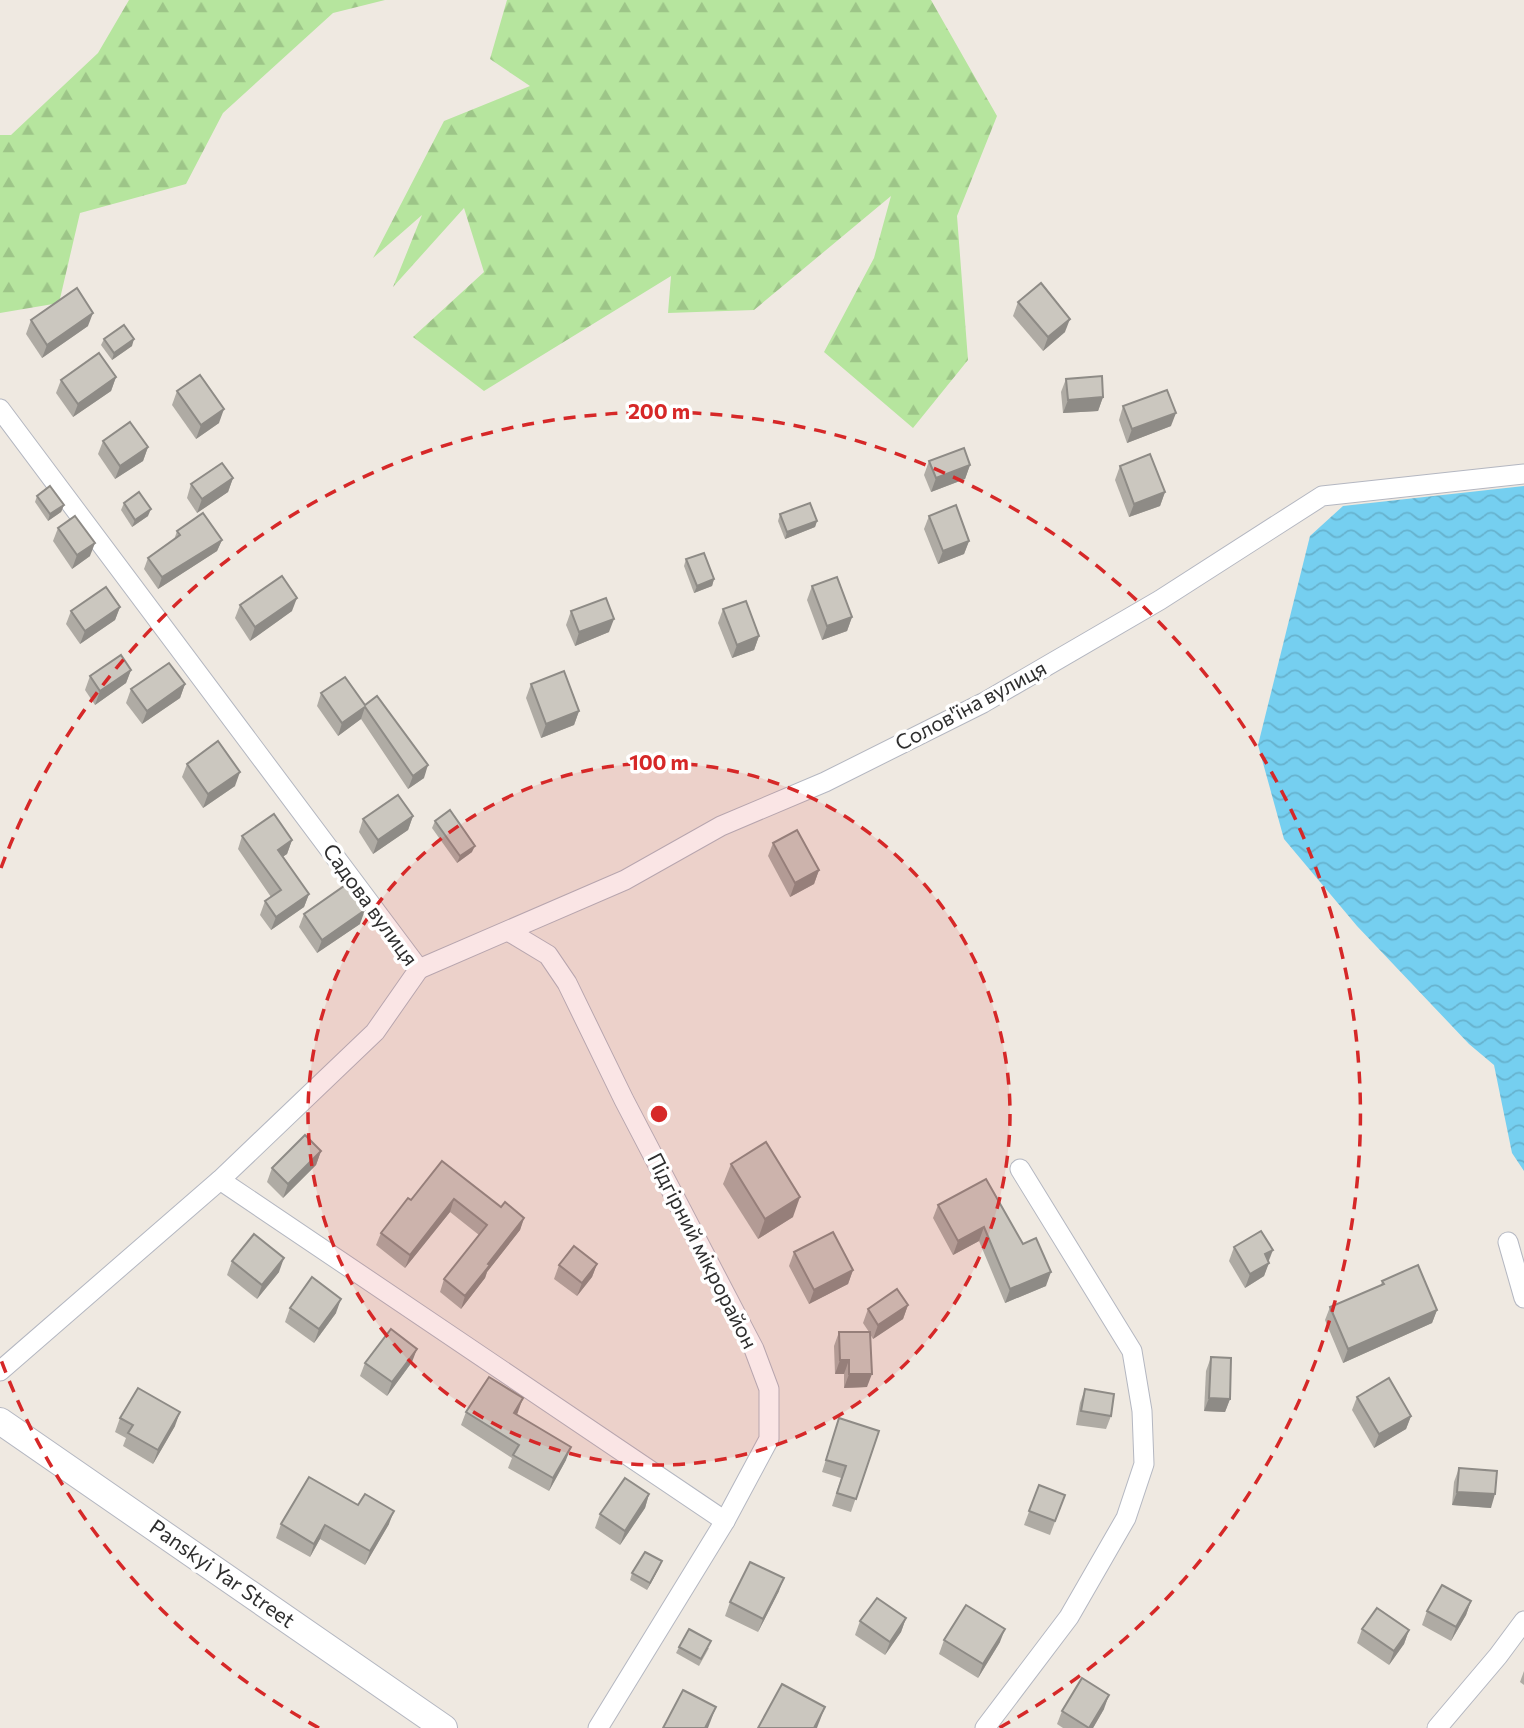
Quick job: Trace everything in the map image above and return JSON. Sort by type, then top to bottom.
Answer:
[{"type":"street","name":"Садова вулиця","points":[[0,409],[419,969],[375,1032],[220,1180],[0,1371]]},
{"type":"street","name":"Солов'їна вулиця","points":[[419,969],[625,880],[721,826],[825,782],[982,703],[1160,600],[1322,496],[1524,474]]},
{"type":"street","name":"Підгірний мікрорайон","points":[[508,931],[548,955],[567,983],[624,1100],[754,1349],[769,1389],[769,1439],[725,1521],[598,1728]]},
{"type":"street","points":[[985,1728],[1069,1617],[1126,1518],[1144,1464],[1142,1411],[1132,1351],[1020,1169]]},
{"type":"street","points":[[220,1180],[725,1521]]},
{"type":"street","points":[[1508,1242],[1524,1298]]},
{"type":"street","name":"Panskyi Yar Street","points":[[0,1421],[444,1728]]},
{"type":"street","points":[[1437,1728],[1524,1621]]},
{"type":"green space","points":[[129,0],[385,0],[333,13],[223,113],[186,184],[80,213],[59,303],[0,313],[0,135],[11,135],[98,53]]},
{"type":"green space","points":[[507,0],[931,0],[997,116],[957,216],[968,360],[913,428],[824,352],[874,258],[891,196],[754,310],[668,313],[671,276],[484,391],[413,337],[484,272],[464,208],[393,287],[422,215],[373,258],[444,121],[530,86],[490,59]]},
{"type":"water","points":[[1524,486],[1524,1171],[1512,1153],[1494,1065],[1469,1044],[1357,926],[1284,839],[1258,745],[1310,536],[1343,506]]},
{"type":"building","points":[[1041,283],[1070,319],[1048,337],[1018,302]]},
{"type":"building","points":[[77,288],[93,313],[47,345],[31,320]]},
{"type":"building","points":[[124,325],[134,339],[114,353],[104,339]]},
{"type":"building","points":[[99,353],[116,377],[78,404],[61,380]]},
{"type":"building","points":[[200,375],[224,409],[201,425],[177,391]]},
{"type":"building","points":[[1102,376],[1103,397],[1068,400],[1066,379]]},
{"type":"building","points":[[1167,390],[1176,413],[1132,429],[1123,406]]},
{"type":"building","points":[[130,422],[148,447],[120,466],[103,441]]},
{"type":"building","points":[[964,448],[970,465],[936,478],[929,461]]},
{"type":"building","points":[[1150,454],[1165,492],[1134,504],[1120,466]]},
{"type":"building","points":[[222,463],[233,478],[202,499],[191,484]]},
{"type":"building","points":[[50,486],[64,505],[50,514],[37,496]]},
{"type":"building","points":[[139,492],[151,509],[135,520],[124,503]]},
{"type":"building","points":[[810,503],[817,521],[787,532],[780,514]]},
{"type":"building","points":[[956,505],[969,541],[943,551],[929,516]]},
{"type":"building","points":[[203,513],[222,540],[162,577],[148,558],[180,535],[177,531]]},
{"type":"building","points":[[75,516],[95,543],[77,555],[58,528]]},
{"type":"building","points":[[704,553],[714,579],[697,586],[686,559]]},
{"type":"building","points":[[282,576],[297,598],[255,627],[240,605]]},
{"type":"building","points":[[837,577],[852,617],[827,626],[812,586]]},
{"type":"building","points":[[106,587],[120,607],[85,631],[71,611]]},
{"type":"building","points":[[606,598],[614,619],[579,632],[571,611]]},
{"type":"building","points":[[746,601],[759,636],[737,645],[723,609]]},
{"type":"building","points":[[121,655],[131,670],[100,691],[90,676]]},
{"type":"building","points":[[169,663],[185,684],[147,711],[131,689]]},
{"type":"building","points":[[564,671],[579,711],[546,724],[531,684]]},
{"type":"building","points":[[345,677],[365,705],[377,696],[428,765],[413,776],[365,707],[342,723],[321,693]]},
{"type":"building","points":[[218,741],[240,772],[208,794],[187,764]]},
{"type":"building","points":[[398,795],[413,816],[378,840],[363,819]]},
{"type":"building","points":[[450,810],[475,846],[460,856],[435,821]]},
{"type":"building","points":[[274,814],[292,840],[278,850],[309,894],[276,917],[265,901],[281,890],[242,836]]},
{"type":"building","points":[[797,830],[819,870],[795,883],[773,843]]},
{"type":"building","points":[[347,884],[365,910],[322,940],[304,914]]},
{"type":"building","points":[[305,1135],[321,1151],[288,1184],[272,1168]]},
{"type":"building","points":[[766,1142],[800,1197],[765,1219],[731,1164]]},
{"type":"building","points":[[442,1161],[501,1207],[505,1202],[524,1218],[465,1296],[444,1279],[487,1225],[454,1199],[410,1255],[381,1233]]},
{"type":"building","points":[[986,1179],[1023,1244],[1036,1238],[1051,1272],[1010,1289],[984,1227],[958,1241],[938,1205]]},
{"type":"building","points":[[1261,1231],[1273,1250],[1265,1254],[1269,1263],[1250,1274],[1234,1247]]},
{"type":"building","points":[[833,1232],[853,1270],[814,1290],[794,1252]]},
{"type":"building","points":[[254,1234],[284,1258],[262,1285],[232,1261]]},
{"type":"building","points":[[574,1246],[597,1264],[582,1283],[559,1265]]},
{"type":"building","points":[[1418,1265],[1437,1310],[1348,1349],[1330,1307],[1384,1284],[1382,1281]]},
{"type":"building","points":[[312,1277],[341,1299],[319,1329],[290,1308]]},
{"type":"building","points":[[897,1289],[908,1305],[878,1325],[868,1309]]},
{"type":"building","points":[[391,1329],[417,1349],[392,1382],[365,1363]]},
{"type":"building","points":[[839,1332],[870,1332],[872,1374],[849,1374],[849,1360],[840,1360]]},
{"type":"building","points":[[1211,1357],[1231,1358],[1230,1399],[1209,1398]]},
{"type":"building","points":[[489,1377],[523,1398],[514,1413],[571,1447],[553,1478],[513,1455],[519,1445],[466,1412]]},
{"type":"building","points":[[1389,1378],[1411,1416],[1379,1434],[1357,1397]]},
{"type":"building","points":[[138,1388],[180,1412],[158,1450],[128,1433],[133,1425],[120,1418]]},
{"type":"building","points":[[1085,1389],[1114,1394],[1111,1416],[1081,1411]]},
{"type":"building","points":[[839,1418],[879,1431],[856,1499],[837,1493],[846,1466],[826,1460]]},
{"type":"building","points":[[1459,1468],[1497,1471],[1495,1494],[1457,1492]]},
{"type":"building","points":[[309,1477],[358,1505],[365,1494],[394,1511],[370,1551],[325,1525],[314,1544],[281,1524]]},
{"type":"building","points":[[625,1478],[649,1494],[625,1531],[600,1514]]},
{"type":"building","points":[[1039,1485],[1065,1495],[1055,1521],[1029,1511]]},
{"type":"building","points":[[645,1552],[662,1561],[650,1583],[632,1573]]},
{"type":"building","points":[[750,1562],[784,1578],[763,1619],[730,1602]]},
{"type":"building","points":[[1442,1585],[1471,1601],[1456,1627],[1427,1611]]},
{"type":"building","points":[[877,1598],[906,1618],[890,1642],[860,1621]]},
{"type":"building","points":[[966,1605],[1005,1629],[983,1664],[944,1640]]},
{"type":"building","points":[[1377,1608],[1409,1630],[1394,1651],[1362,1629]]},
{"type":"building","points":[[689,1629],[711,1641],[701,1659],[679,1647]]},
{"type":"building","points":[[1082,1678],[1109,1695],[1089,1728],[1062,1711]]},
{"type":"building","points":[[782,1684],[825,1707],[814,1728],[758,1728]]},
{"type":"building","points":[[683,1690],[716,1707],[705,1728],[663,1728]]}]
